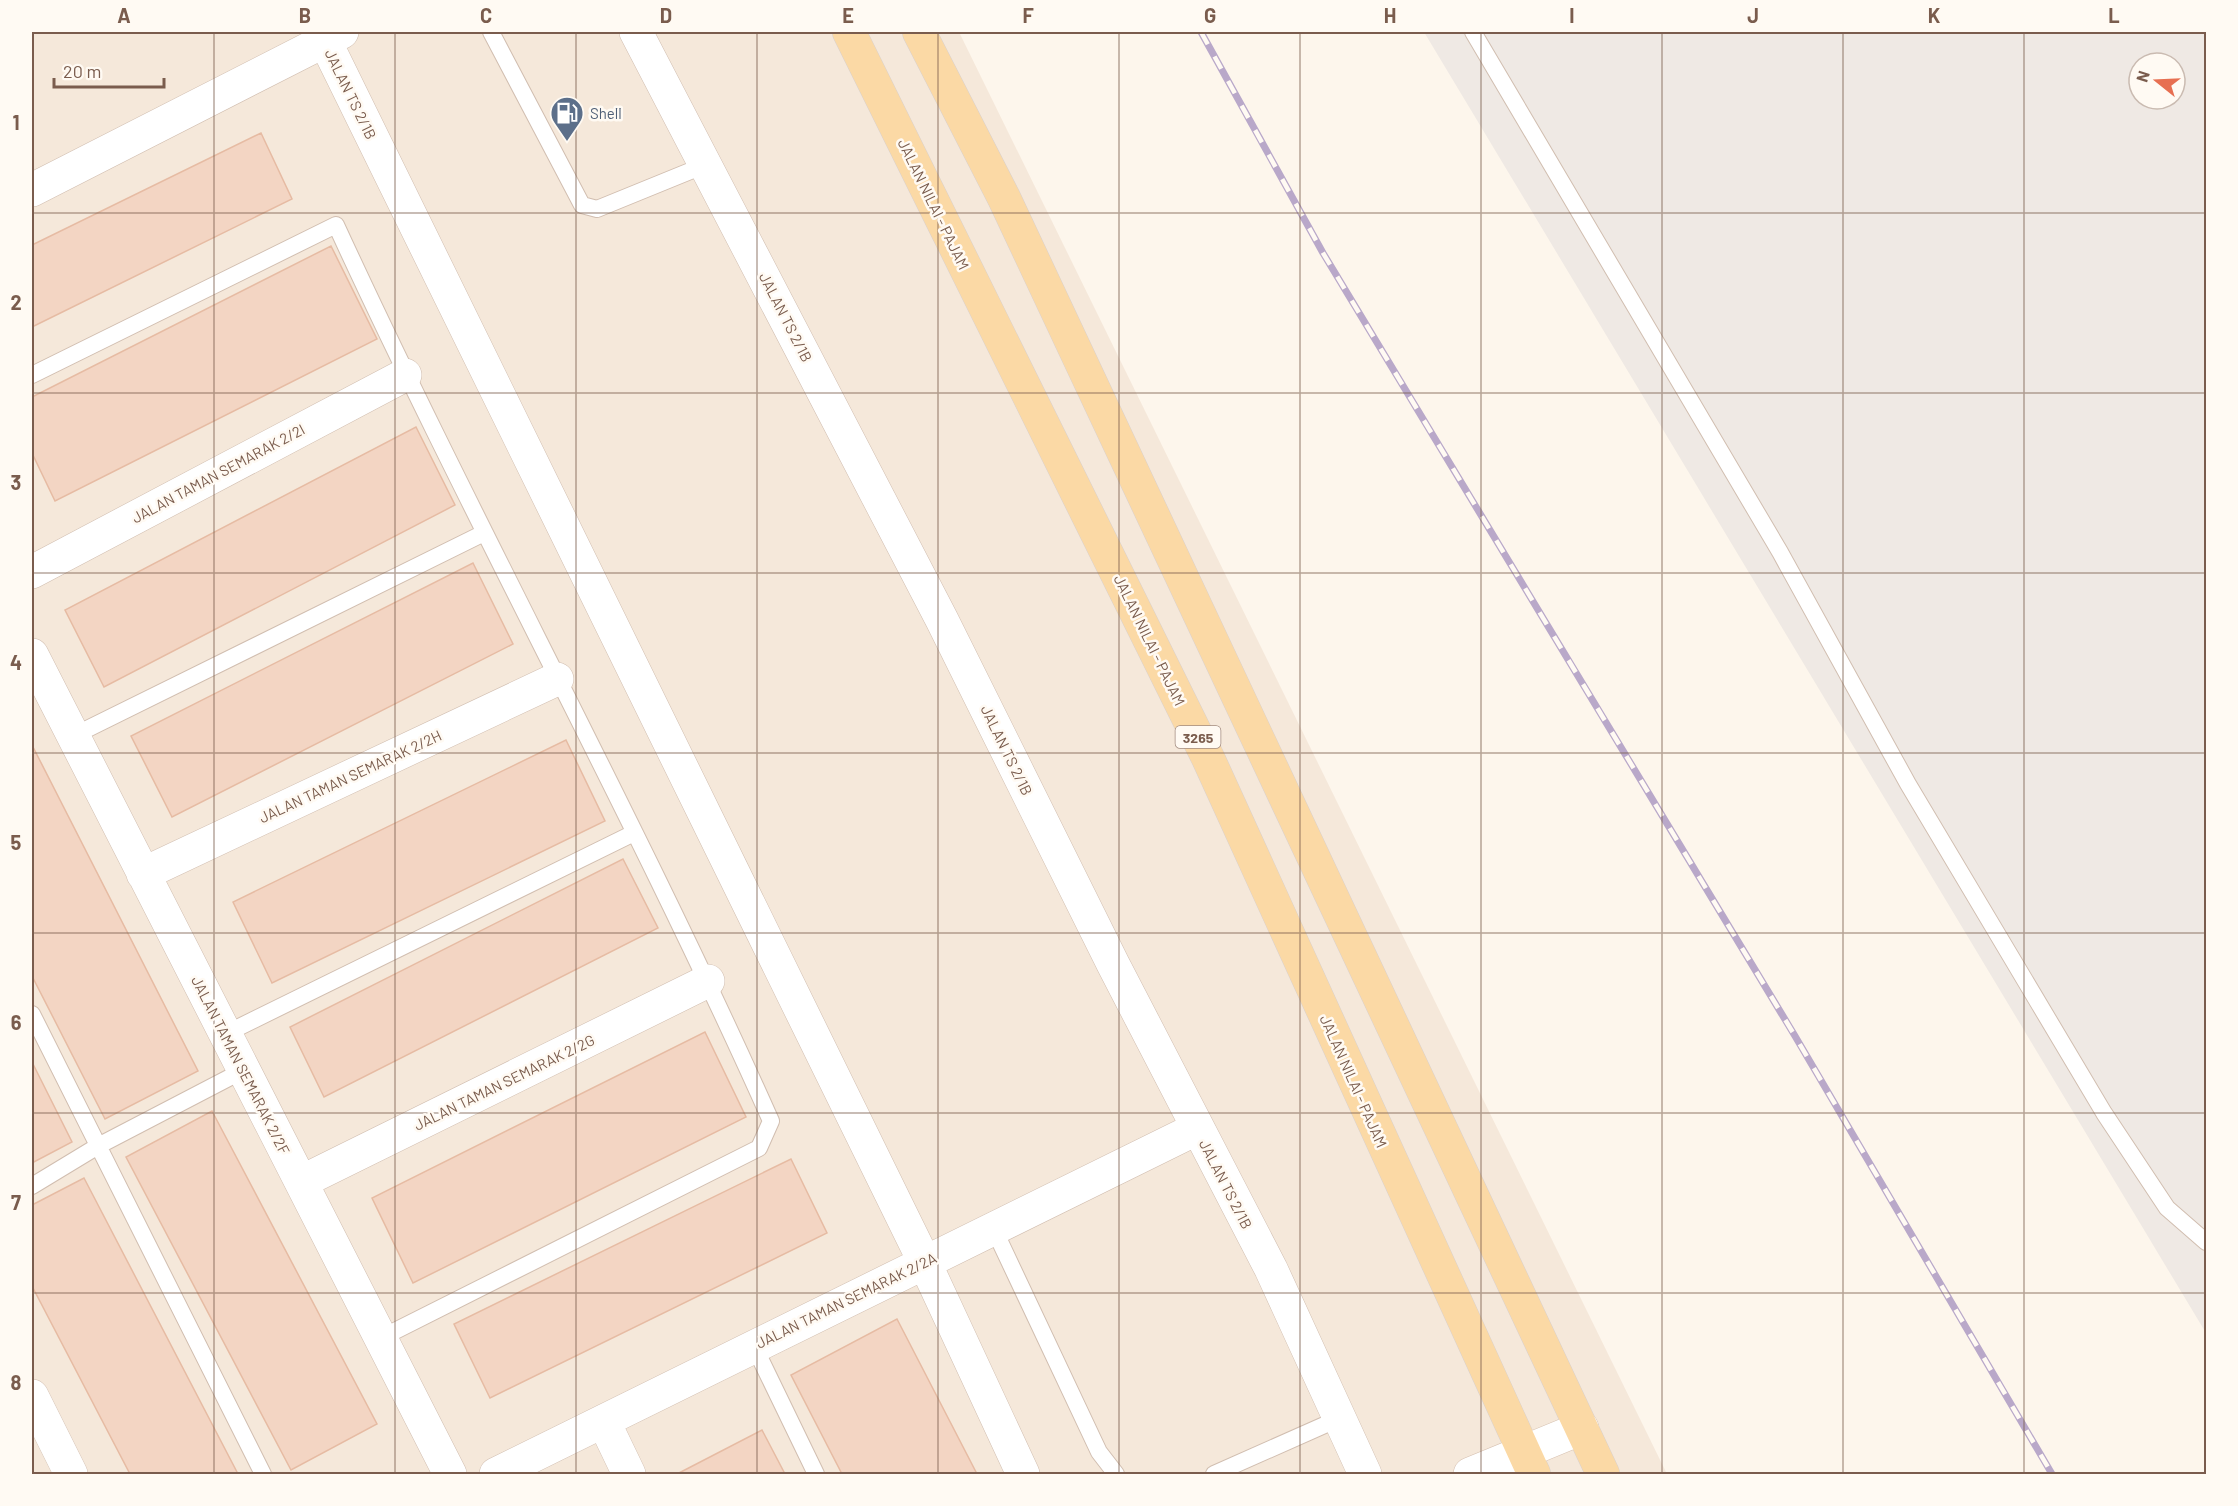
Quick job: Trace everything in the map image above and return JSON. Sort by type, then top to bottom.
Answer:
[{"type":"main road","name":"JALAN NILAI - PAJAM","points":[[849,32],[1208,758],[1529,1464]]},
{"type":"main road","points":[[919,32],[1004,198],[1603,1474]]},
{"type":"street","name":"JALAN TS 2/1B","points":[[636,32],[936,609],[1271,1269],[1365,1474]]},
{"type":"street","name":"JALAN TS 2/1B","points":[[334,36],[924,1262],[1023,1474]]},
{"type":"street","points":[[32,190],[334,36]]},
{"type":"street","name":"JALAN TAMAN SEMARAK 2/2I","points":[[32,572],[405,375]]},
{"type":"street","name":"JALAN TAMAN SEMARAK 2/2F","points":[[32,655],[450,1474]]},
{"type":"street","name":"JALAN TAMAN SEMARAK 2/2H","points":[[143,874],[557,679]]},
{"type":"street","name":"JALAN TAMAN SEMARAK 2/2G","points":[[301,1182],[708,981]]},
{"type":"street","name":"JALAN TAMAN SEMARAK 2/2A","points":[[496,1474],[993,1227],[1198,1128]]},
{"type":"street","points":[[32,1396],[71,1474]]},
{"type":"street","points":[[604,1422],[629,1474]]},
{"type":"street","points":[[1470,1474],[1529,1464],[1581,1428]]},
{"type":"lane","points":[[491,32],[582,205],[597,209],[705,165]]},
{"type":"lane","points":[[1473,32],[1780,552],[1908,784],[2104,1113],[2166,1208],[2206,1242]]},
{"type":"lane","points":[[32,375],[336,225],[405,375],[708,981],[771,1121],[759,1148],[381,1338]]},
{"type":"lane","points":[[72,736],[483,533]]},
{"type":"lane","points":[[225,1034],[634,832]]},
{"type":"lane","points":[[32,1014],[263,1474]]},
{"type":"lane","points":[[32,1185],[98,1146],[244,1070]]},
{"type":"lane","points":[[993,1227],[1099,1452],[1116,1474]]},
{"type":"lane","points":[[754,1346],[816,1474]]},
{"type":"lane","points":[[1214,1474],[1338,1419]]},
{"type":"shaded area","points":[[32,32],[959,32],[1667,1474],[32,1474]]},
{"type":"shaded area","points":[[1424,32],[2206,32],[2206,1333]]},
{"type":"building","points":[[261,133],[292,199],[32,327],[32,245]]},
{"type":"building","points":[[331,246],[377,339],[55,501],[32,453],[32,397]]},
{"type":"building","points":[[416,427],[455,505],[104,687],[65,610]]},
{"type":"building","points":[[473,563],[513,644],[172,817],[131,736]]},
{"type":"building","points":[[566,740],[605,821],[272,983],[233,902]]},
{"type":"building","points":[[32,745],[198,1071],[105,1119],[32,976]]},
{"type":"building","points":[[623,859],[658,928],[324,1097],[290,1027]]},
{"type":"building","points":[[705,1032],[746,1117],[413,1283],[372,1198]]},
{"type":"building","points":[[32,1062],[72,1142],[32,1163]]},
{"type":"building","points":[[212,1111],[377,1424],[291,1470],[126,1157]]},
{"type":"building","points":[[791,1159],[827,1233],[490,1398],[454,1324]]},
{"type":"building","points":[[84,1178],[238,1474],[130,1474],[32,1286],[32,1205]]},
{"type":"building","points":[[897,1319],[977,1474],[842,1474],[791,1375]]},
{"type":"building","points":[[762,1430],[785,1474],[677,1474]]},
{"type":"railway","points":[[1201,32],[1323,253],[1795,1036],[2052,1474]]},
{"type":"place","name":"Shell","points":[[567,142]]}]
